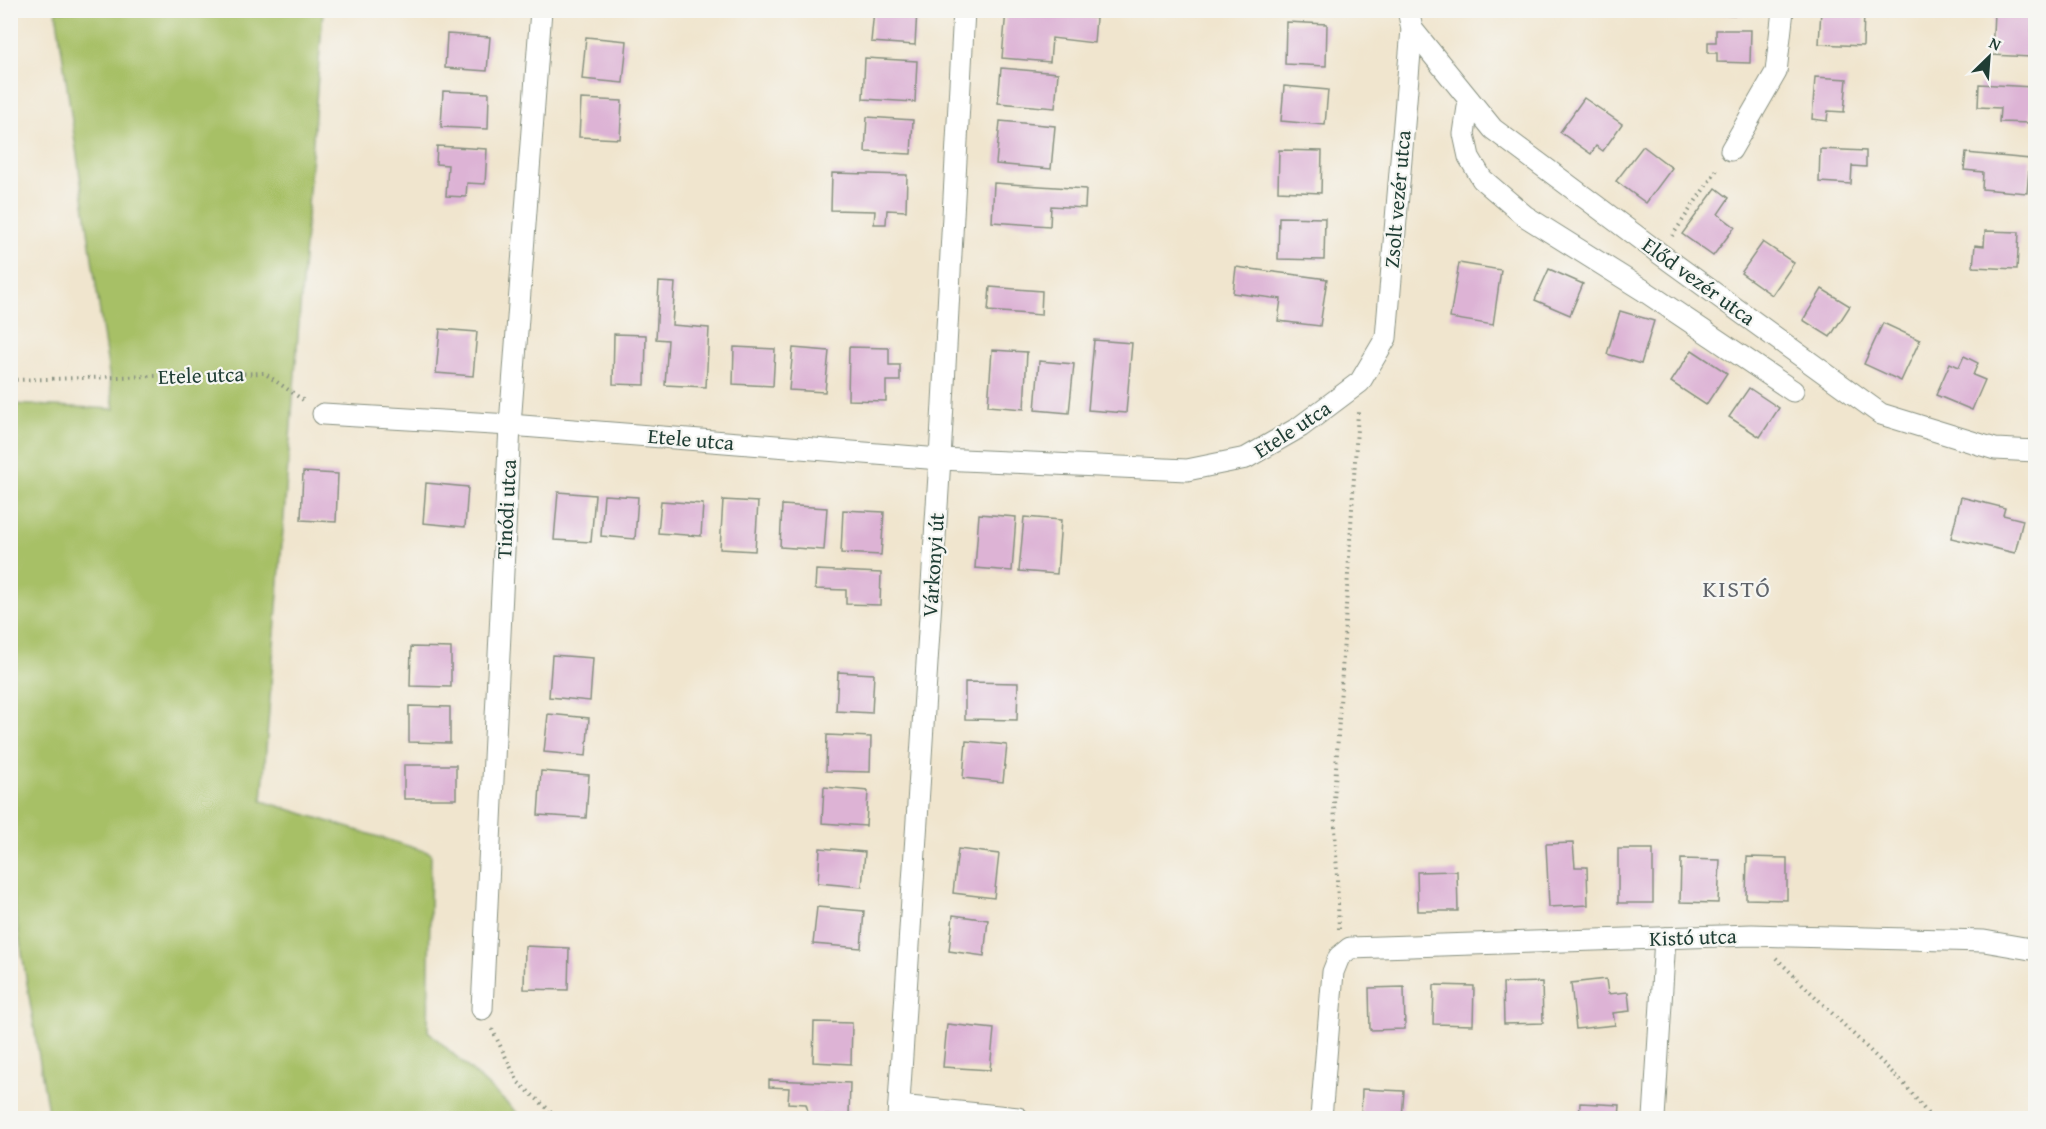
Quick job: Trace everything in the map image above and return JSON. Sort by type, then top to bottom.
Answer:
[{"type":"street","name":"Tinódi utca","points":[[482,1009],[510,424],[541,10]]},
{"type":"street","name":"Várkonyi út","points":[[899,1112],[940,459],[964,10]]},
{"type":"street","points":[[1731,150],[1776,72],[1783,10]]},
{"type":"street","name":"Előd vezér utca","points":[[1410,20],[1493,129],[1881,414],[1995,449],[2036,451]]},
{"type":"street","name":"Zsolt vezér utca","points":[[1360,382],[1386,338],[1410,20]]},
{"type":"street","points":[[1469,100],[1464,134],[1469,156],[1482,179],[1525,216],[1643,290],[1793,391]]},
{"type":"street","name":"Etele utca","points":[[323,414],[510,424],[940,459],[1186,470],[1246,459],[1300,427],[1360,382]]},
{"type":"street","name":"Kistó utca","points":[[1345,943],[1752,935],[1984,941],[2036,950]]},
{"type":"street","points":[[1654,1119],[1665,938]]},
{"type":"street","points":[[1321,1119],[1334,972],[1345,943]]},
{"type":"street","points":[[899,1112],[1018,1119]]},
{"type":"path","points":[[1659,253],[1731,150]]},
{"type":"path","name":"Etele utca","points":[[10,380],[264,373],[323,414]]},
{"type":"path","points":[[1345,943],[1334,801],[1360,382]]},
{"type":"path","points":[[1752,935],[1906,1086],[1931,1119]]},
{"type":"path","points":[[482,1009],[518,1082],[558,1119]]},
{"type":"green space","points":[[56,11],[323,11],[262,801],[431,853],[428,1031],[523,1118],[49,1118],[11,886],[11,404],[114,409]]},
{"type":"building","points":[[874,10],[917,10],[915,45],[871,42]]},
{"type":"building","points":[[1006,10],[1096,18],[1094,43],[1052,38],[1050,62],[1002,58]]},
{"type":"building","points":[[1714,10],[1742,10],[1742,15],[1714,14]]},
{"type":"building","points":[[1821,10],[1864,10],[1863,46],[1819,44]]},
{"type":"building","points":[[1994,12],[2032,14],[2031,57],[1992,55]]},
{"type":"building","points":[[1286,22],[1327,24],[1326,66],[1285,64]]},
{"type":"building","points":[[1716,30],[1751,30],[1750,63],[1717,62],[1717,53],[1708,53],[1708,42],[1716,42]]},
{"type":"building","points":[[447,34],[490,37],[487,71],[445,68]]},
{"type":"building","points":[[586,37],[627,41],[623,83],[582,79]]},
{"type":"building","points":[[865,58],[917,61],[915,102],[863,99]]},
{"type":"building","points":[[1001,68],[1058,73],[1055,108],[998,103]]},
{"type":"building","points":[[1815,77],[1847,79],[1844,112],[1828,111],[1827,121],[1812,119]]},
{"type":"building","points":[[1979,84],[2032,87],[2030,123],[1999,122],[2000,108],[1978,107]]},
{"type":"building","points":[[1284,86],[1328,90],[1325,125],[1281,121]]},
{"type":"building","points":[[443,91],[489,93],[488,129],[441,127]]},
{"type":"building","points":[[1584,98],[1622,124],[1603,151],[1596,146],[1591,154],[1560,132]]},
{"type":"building","points":[[581,99],[622,101],[620,139],[579,137]]},
{"type":"building","points":[[867,117],[913,120],[911,154],[865,152]]},
{"type":"building","points":[[1000,121],[1055,126],[1051,169],[996,164]]},
{"type":"building","points":[[437,146],[487,149],[485,184],[467,183],[466,197],[446,196],[448,165],[436,164]]},
{"type":"building","points":[[1643,146],[1672,168],[1646,203],[1616,181]]},
{"type":"building","points":[[1820,149],[1866,151],[1866,167],[1852,166],[1851,184],[1819,182]]},
{"type":"building","points":[[1279,150],[1322,151],[1321,193],[1278,191]]},
{"type":"building","points":[[1966,153],[2030,159],[2027,193],[1982,189],[1983,172],[1964,170]]},
{"type":"building","points":[[832,173],[907,175],[906,211],[887,210],[886,224],[874,224],[875,211],[831,210]]},
{"type":"building","points":[[994,183],[1086,189],[1085,208],[1051,206],[1050,226],[992,222]]},
{"type":"building","points":[[1716,188],[1729,198],[1718,214],[1735,227],[1713,256],[1682,234]]},
{"type":"building","points":[[1279,217],[1325,218],[1324,260],[1278,259]]},
{"type":"building","points":[[1985,231],[2019,232],[2017,269],[1973,267],[1975,245],[1984,246]]},
{"type":"building","points":[[1763,242],[1794,263],[1772,295],[1741,273]]},
{"type":"building","points":[[1459,263],[1501,270],[1493,325],[1450,318]]},
{"type":"building","points":[[1236,267],[1327,279],[1320,326],[1278,321],[1281,299],[1233,293]]},
{"type":"building","points":[[1549,269],[1583,284],[1570,315],[1535,300]]},
{"type":"building","points":[[659,282],[675,283],[672,325],[709,328],[706,387],[665,385],[668,340],[656,339]]},
{"type":"building","points":[[990,287],[1042,291],[1041,315],[988,311]]},
{"type":"building","points":[[1822,289],[1850,306],[1830,337],[1803,320]]},
{"type":"building","points":[[1620,311],[1654,321],[1641,364],[1607,354]]},
{"type":"building","points":[[1883,323],[1920,340],[1901,381],[1864,364]]},
{"type":"building","points":[[440,329],[477,332],[473,376],[436,373]]},
{"type":"building","points":[[614,334],[646,335],[645,385],[613,384]]},
{"type":"building","points":[[1094,340],[1132,343],[1126,413],[1088,410]]},
{"type":"building","points":[[734,347],[775,349],[773,386],[733,384]]},
{"type":"building","points":[[849,347],[889,348],[889,365],[900,365],[900,381],[886,381],[886,401],[848,400]]},
{"type":"building","points":[[793,348],[829,351],[825,392],[789,390]]},
{"type":"building","points":[[992,350],[1027,352],[1024,409],[988,406]]},
{"type":"building","points":[[1692,350],[1727,373],[1706,405],[1671,382]]},
{"type":"building","points":[[1964,356],[1978,363],[1973,375],[1985,380],[1972,410],[1936,395],[1950,363],[1959,367]]},
{"type":"building","points":[[1039,361],[1074,364],[1069,413],[1035,410]]},
{"type":"building","points":[[1749,388],[1779,408],[1760,437],[1729,417]]},
{"type":"building","points":[[303,472],[338,474],[336,522],[301,520]]},
{"type":"building","points":[[426,483],[468,487],[465,527],[423,523]]},
{"type":"building","points":[[558,492],[595,495],[591,542],[554,540]]},
{"type":"building","points":[[604,495],[638,497],[635,539],[601,536]]},
{"type":"building","points":[[1961,497],[2005,508],[2003,515],[2023,520],[2015,553],[1951,538]]},
{"type":"building","points":[[723,500],[758,502],[755,551],[720,549]]},
{"type":"building","points":[[661,501],[703,504],[701,536],[658,533]]},
{"type":"building","points":[[782,505],[827,508],[824,550],[780,547]]},
{"type":"building","points":[[843,510],[884,512],[881,555],[841,553]]},
{"type":"building","points":[[979,514],[1016,517],[1012,571],[975,568]]},
{"type":"building","points":[[1024,517],[1061,520],[1057,574],[1019,571]]},
{"type":"building","points":[[816,570],[881,573],[880,605],[846,604],[846,590],[815,589]]},
{"type":"building","points":[[411,647],[451,648],[451,687],[410,686]]},
{"type":"building","points":[[552,655],[593,658],[590,701],[549,697]]},
{"type":"building","points":[[838,672],[874,674],[872,713],[836,711]]},
{"type":"building","points":[[965,682],[1018,683],[1017,720],[965,719]]},
{"type":"building","points":[[409,706],[450,707],[450,743],[409,742]]},
{"type":"building","points":[[548,714],[589,718],[586,756],[544,752]]},
{"type":"building","points":[[827,735],[871,737],[870,772],[826,771]]},
{"type":"building","points":[[966,741],[1007,745],[1003,782],[963,778]]},
{"type":"building","points":[[404,765],[456,765],[456,799],[404,799]]},
{"type":"building","points":[[541,771],[589,775],[586,818],[538,815]]},
{"type":"building","points":[[824,787],[868,791],[866,826],[822,823]]},
{"type":"building","points":[[1573,843],[1575,867],[1587,867],[1588,905],[1549,907],[1546,844]]},
{"type":"building","points":[[820,848],[865,852],[862,887],[818,883]]},
{"type":"building","points":[[958,849],[999,854],[994,898],[953,893]]},
{"type":"building","points":[[1618,849],[1653,849],[1653,903],[1618,903]]},
{"type":"building","points":[[1747,857],[1787,858],[1787,900],[1746,899]]},
{"type":"building","points":[[1681,859],[1720,860],[1718,903],[1680,902]]},
{"type":"building","points":[[1457,871],[1458,911],[1418,911],[1417,872]]},
{"type":"building","points":[[817,907],[864,911],[861,948],[813,944]]},
{"type":"building","points":[[953,915],[988,920],[984,956],[949,951]]},
{"type":"building","points":[[525,946],[569,948],[568,990],[524,989]]},
{"type":"building","points":[[1606,979],[1608,994],[1628,992],[1630,1011],[1613,1013],[1615,1025],[1576,1029],[1571,983]]},
{"type":"building","points":[[1542,982],[1543,1023],[1504,1024],[1503,983]]},
{"type":"building","points":[[1434,985],[1474,986],[1473,1025],[1433,1024]]},
{"type":"building","points":[[1404,987],[1405,1029],[1370,1030],[1369,988]]},
{"type":"building","points":[[814,1022],[852,1023],[851,1064],[813,1062]]},
{"type":"building","points":[[947,1024],[994,1029],[990,1070],[943,1067]]},
{"type":"building","points":[[769,1080],[850,1083],[849,1116],[809,1115],[806,1104],[788,1103],[789,1088],[769,1087]]},
{"type":"building","points":[[1362,1089],[1404,1091],[1402,1118],[1361,1118]]},
{"type":"building","points":[[1580,1103],[1620,1105],[1619,1118],[1579,1118]]},
{"type":"district","name":"KISTÓ","points":[[1737,588]]}]
